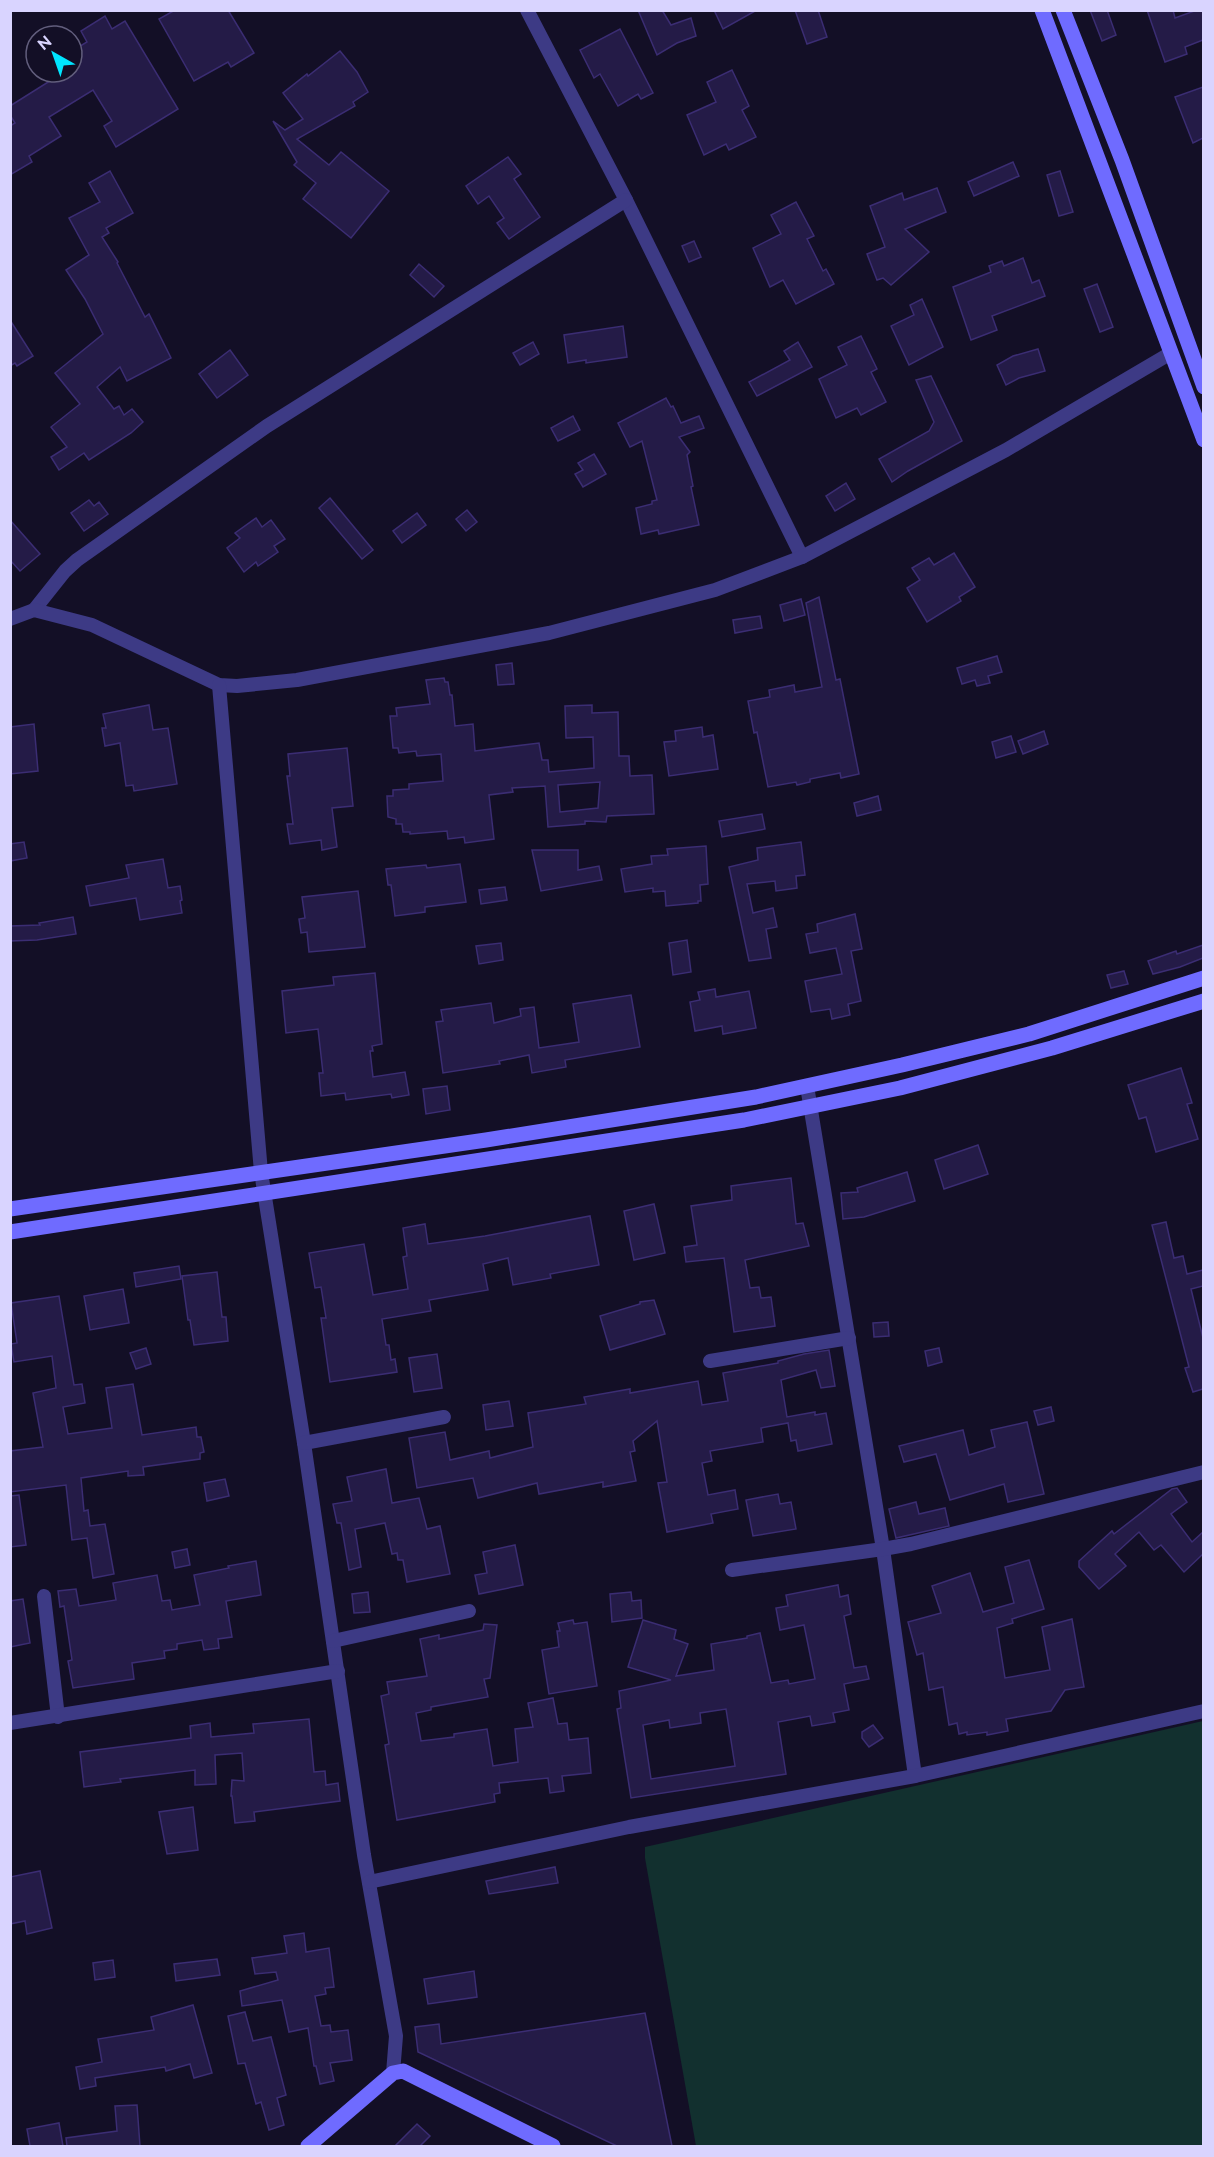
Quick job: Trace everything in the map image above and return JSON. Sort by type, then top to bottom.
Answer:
[{"type":"street","points":[[527,10],[626,200],[802,557]]},
{"type":"street","points":[[1042,10],[1203,440]]},
{"type":"street","points":[[1063,10],[1122,160],[1203,387]]},
{"type":"street","points":[[10,619],[34,610],[65,571],[77,560],[206,468],[346,375],[476,296],[626,200]]},
{"type":"street","points":[[34,610],[92,625],[219,685],[237,686],[297,680],[549,633],[715,590],[802,557],[1006,450],[1171,353]]},
{"type":"street","points":[[219,685],[261,1172],[369,1882],[396,2036],[393,2073]]},
{"type":"street","points":[[10,1209],[486,1140],[756,1096],[902,1065],[1029,1034],[1203,978]]},
{"type":"street","points":[[10,1232],[744,1120],[900,1088],[1052,1048],[1203,1001]]},
{"type":"street","points":[[807,1086],[884,1549],[915,1776]]},
{"type":"street","points":[[710,1362],[849,1338]]},
{"type":"street","points":[[304,1443],[444,1417]]},
{"type":"street","points":[[732,1570],[884,1549],[1203,1472]]},
{"type":"street","points":[[44,1596],[58,1717]]},
{"type":"street","points":[[333,1641],[469,1611]]},
{"type":"street","points":[[10,1723],[338,1671]]},
{"type":"street","points":[[369,1882],[629,1827],[915,1776],[1203,1711]]},
{"type":"street","points":[[308,2146],[393,2073],[403,2071],[553,2146]]},
{"type":"green space","points":[[1203,1721],[1203,2146],[696,2146],[645,1858],[645,1847]]},
{"type":"building","points":[[175,10],[228,10],[254,53],[231,67],[228,62],[194,81],[159,19]]},
{"type":"building","points":[[638,10],[662,10],[671,25],[691,18],[696,36],[677,43],[657,55]]},
{"type":"building","points":[[714,10],[757,10],[723,29]]},
{"type":"building","points":[[795,10],[818,10],[827,37],[807,44]]},
{"type":"building","points":[[1090,10],[1107,10],[1116,35],[1102,41]]},
{"type":"building","points":[[1147,10],[1173,10],[1175,18],[1203,10],[1203,40],[1185,47],[1187,54],[1165,62]]},
{"type":"building","points":[[105,16],[112,29],[125,21],[178,109],[116,147],[104,126],[112,121],[93,90],[49,117],[61,136],[29,156],[32,162],[10,175],[10,126],[15,123],[10,115],[10,106],[45,84],[84,84],[84,44],[87,42],[84,29]]},
{"type":"building","points":[[620,29],[653,93],[641,99],[638,94],[618,106],[600,74],[594,78],[580,50]]},
{"type":"building","points":[[340,51],[357,72],[368,92],[353,102],[355,106],[297,139],[329,165],[341,152],[389,191],[351,238],[303,199],[316,183],[294,165],[297,162],[273,121],[285,130],[303,119],[283,93]]},
{"type":"building","points":[[732,70],[749,106],[742,110],[756,137],[729,150],[726,144],[704,155],[687,115],[716,102],[707,82]]},
{"type":"building","points":[[1203,87],[1203,138],[1193,143],[1175,97]]},
{"type":"building","points":[[508,157],[521,174],[514,179],[540,217],[509,239],[497,223],[504,218],[489,196],[478,204],[466,186]]},
{"type":"building","points":[[1013,162],[1019,176],[974,196],[968,182]]},
{"type":"building","points":[[110,171],[133,213],[106,228],[109,233],[102,237],[118,262],[145,317],[149,314],[171,358],[127,381],[120,367],[97,387],[114,409],[119,406],[124,415],[132,409],[143,422],[131,433],[89,460],[84,453],[59,470],[51,457],[67,447],[51,427],[80,404],[55,373],[103,334],[85,299],[66,270],[89,255],[69,218],[100,202],[89,183]]},
{"type":"building","points":[[1060,171],[1073,212],[1059,216],[1047,175]]},
{"type":"building","points":[[937,188],[946,212],[905,229],[929,252],[891,285],[883,278],[877,280],[867,254],[885,247],[870,206],[902,193],[904,200]]},
{"type":"building","points":[[796,202],[814,236],[807,239],[823,271],[826,269],[834,284],[796,304],[783,280],[770,287],[753,248],[781,234],[771,215]]},
{"type":"building","points":[[694,241],[701,257],[689,262],[682,246]]},
{"type":"building","points":[[1023,258],[1032,283],[1039,280],[1045,296],[992,316],[997,330],[971,340],[953,287],[991,272],[989,266],[1002,261],[1004,266]]},
{"type":"building","points":[[419,264],[444,286],[434,297],[410,275]]},
{"type":"building","points":[[1097,284],[1113,327],[1100,332],[1084,289]]},
{"type":"building","points":[[922,299],[943,347],[909,365],[891,326],[914,315],[910,305]]},
{"type":"building","points":[[10,320],[33,356],[17,366],[15,363],[10,366]]},
{"type":"building","points":[[623,326],[627,357],[586,363],[586,360],[568,363],[564,335]]},
{"type":"building","points":[[861,336],[877,369],[871,372],[886,402],[861,415],[857,408],[836,418],[819,379],[847,365],[838,347]]},
{"type":"building","points":[[533,342],[539,354],[520,365],[513,353]]},
{"type":"building","points":[[798,342],[812,367],[757,396],[749,382],[790,360],[784,351]]},
{"type":"building","points":[[1038,349],[1045,371],[1019,378],[1006,385],[997,365],[1013,356]]},
{"type":"building","points":[[230,350],[248,375],[217,398],[199,374]]},
{"type":"building","points":[[931,376],[962,441],[892,482],[879,459],[929,431],[934,422],[916,380]]},
{"type":"building","points":[[666,398],[671,407],[673,406],[681,423],[699,416],[704,428],[679,437],[690,452],[687,455],[699,525],[659,534],[658,530],[641,534],[636,508],[652,504],[652,501],[657,500],[642,441],[630,447],[618,423]]},
{"type":"building","points":[[573,416],[580,430],[558,441],[551,428]]},
{"type":"building","points":[[594,454],[606,474],[583,487],[575,474],[583,470],[578,463]]},
{"type":"building","points":[[846,483],[855,499],[835,511],[826,496]]},
{"type":"building","points":[[330,498],[373,550],[362,559],[319,508]]},
{"type":"building","points":[[89,500],[94,506],[99,502],[108,514],[84,531],[71,513]]},
{"type":"building","points":[[467,510],[477,522],[466,531],[456,519]]},
{"type":"building","points":[[417,513],[426,525],[402,543],[393,531]]},
{"type":"building","points":[[256,518],[262,527],[271,520],[285,539],[274,546],[278,552],[258,566],[256,562],[244,572],[227,548],[240,538],[235,533]]},
{"type":"building","points":[[10,520],[40,554],[20,571],[10,560]]},
{"type":"building","points":[[954,553],[975,587],[959,597],[961,601],[927,622],[907,588],[920,580],[912,568],[929,558],[934,565]]},
{"type":"building","points":[[819,597],[836,680],[840,679],[859,774],[841,778],[840,773],[810,779],[810,782],[797,785],[796,782],[768,787],[748,701],[770,697],[769,690],[794,685],[795,692],[822,687],[806,603]]},
{"type":"building","points":[[801,599],[805,615],[784,621],[780,605]]},
{"type":"building","points":[[760,616],[762,628],[735,633],[733,620]]},
{"type":"building","points":[[997,656],[1002,672],[988,676],[990,683],[977,686],[975,680],[962,684],[957,668]]},
{"type":"building","points":[[512,663],[514,684],[498,685],[496,665]]},
{"type":"building","points":[[444,678],[445,682],[448,682],[450,695],[452,695],[455,726],[473,724],[475,751],[539,743],[542,760],[548,760],[549,772],[594,768],[593,737],[566,738],[565,706],[592,705],[592,713],[618,712],[619,756],[629,756],[630,776],[652,775],[654,814],[607,816],[606,822],[585,821],[585,824],[548,827],[545,786],[512,788],[513,792],[489,795],[494,839],[465,843],[464,837],[448,839],[447,831],[410,834],[410,832],[403,832],[402,824],[396,824],[396,819],[388,817],[387,796],[393,796],[393,790],[409,789],[409,784],[443,781],[441,754],[417,756],[416,751],[399,753],[398,748],[393,748],[390,716],[397,716],[396,708],[430,704],[426,680]],"holes":[[[600,782],[598,808],[560,812],[558,785]]]},
{"type":"building","points":[[149,705],[153,730],[168,728],[177,784],[134,791],[133,785],[126,786],[120,743],[105,746],[102,728],[106,728],[103,714]]},
{"type":"building","points":[[34,724],[38,771],[10,774],[10,727]]},
{"type":"building","points":[[702,727],[703,737],[713,735],[718,769],[669,776],[664,742],[676,741],[675,731]]},
{"type":"building","points":[[1044,731],[1048,744],[1023,754],[1018,741]]},
{"type":"building","points":[[1011,736],[1016,752],[996,758],[992,742]]},
{"type":"building","points":[[347,748],[353,806],[332,808],[337,847],[322,850],[321,840],[290,844],[287,824],[293,824],[287,776],[290,776],[288,754]]},
{"type":"building","points":[[878,796],[881,810],[857,816],[854,803]]},
{"type":"building","points":[[762,814],[765,829],[722,837],[719,821]]},
{"type":"building","points":[[24,842],[27,858],[10,861],[10,844]]},
{"type":"building","points":[[801,842],[805,875],[796,876],[797,888],[776,891],[775,881],[747,884],[753,913],[773,908],[777,927],[766,929],[771,958],[749,961],[729,867],[758,860],[757,848]]},
{"type":"building","points":[[706,846],[708,884],[700,885],[701,901],[698,903],[666,906],[665,891],[653,892],[653,888],[625,892],[621,869],[652,864],[651,856],[668,855],[667,849]]},
{"type":"building","points":[[532,850],[578,850],[578,870],[599,866],[602,880],[541,891]]},
{"type":"building","points":[[163,859],[168,888],[180,886],[182,913],[140,920],[136,898],[90,906],[86,886],[129,878],[126,865]]},
{"type":"building","points":[[460,864],[466,902],[425,907],[425,912],[395,916],[391,885],[388,885],[386,869]]},
{"type":"building","points":[[505,887],[507,900],[481,904],[479,890]]},
{"type":"building","points":[[358,891],[365,947],[309,952],[307,932],[301,933],[299,919],[305,918],[302,897]]},
{"type":"building","points":[[855,914],[862,949],[851,951],[861,1001],[848,1004],[850,1015],[832,1019],[830,1009],[811,1012],[805,981],[842,974],[836,948],[810,953],[806,934],[818,932],[817,924]]},
{"type":"building","points":[[73,917],[76,934],[37,940],[10,941],[10,926],[40,925],[39,923]]},
{"type":"building","points":[[687,940],[691,972],[673,975],[669,943]]},
{"type":"building","points":[[501,943],[503,960],[479,964],[476,946]]},
{"type":"building","points":[[1203,945],[1203,958],[1153,974],[1148,961]]},
{"type":"building","points":[[1124,971],[1128,984],[1111,988],[1107,975]]},
{"type":"building","points":[[375,973],[382,1044],[372,1046],[373,1051],[370,1051],[373,1077],[405,1072],[409,1095],[392,1098],[391,1094],[346,1100],[345,1093],[321,1096],[319,1073],[323,1073],[318,1029],[286,1033],[282,991],[334,985],[333,977]]},
{"type":"building","points":[[715,989],[716,997],[749,991],[756,1028],[723,1034],[722,1026],[695,1031],[690,1002],[700,1000],[698,992]]},
{"type":"building","points":[[631,995],[640,1047],[565,1060],[566,1067],[532,1073],[529,1055],[499,1061],[500,1064],[443,1073],[436,1022],[443,1021],[441,1010],[491,1003],[494,1023],[521,1016],[520,1009],[534,1007],[539,1048],[579,1042],[573,1004]]},
{"type":"building","points":[[1181,1068],[1192,1103],[1187,1104],[1198,1139],[1156,1152],[1146,1117],[1139,1119],[1128,1085]]},
{"type":"building","points":[[447,1086],[450,1110],[426,1114],[423,1089]]},
{"type":"building","points":[[978,1145],[988,1174],[944,1189],[935,1160]]},
{"type":"building","points":[[907,1172],[915,1201],[864,1217],[843,1219],[841,1193],[858,1192],[857,1188]]},
{"type":"building","points":[[791,1178],[796,1224],[803,1223],[809,1246],[745,1260],[750,1288],[759,1287],[761,1298],[771,1297],[775,1326],[734,1332],[724,1258],[686,1262],[684,1247],[697,1245],[691,1206],[732,1200],[731,1186]]},
{"type":"building","points":[[654,1204],[665,1253],[634,1260],[624,1211]]},
{"type":"building","points":[[590,1216],[599,1265],[550,1274],[551,1278],[513,1285],[508,1258],[483,1264],[488,1290],[429,1300],[431,1311],[382,1319],[386,1345],[389,1345],[391,1360],[395,1359],[397,1372],[330,1382],[321,1318],[326,1318],[321,1287],[315,1288],[309,1253],[364,1244],[373,1295],[408,1289],[403,1257],[407,1256],[403,1228],[425,1224],[428,1244],[485,1236]]},
{"type":"building","points":[[1166,1222],[1174,1258],[1183,1256],[1187,1274],[1203,1270],[1203,1286],[1191,1289],[1203,1338],[1203,1389],[1193,1392],[1185,1368],[1189,1367],[1152,1225]]},
{"type":"building","points":[[179,1266],[181,1279],[136,1287],[134,1273]]},
{"type":"building","points":[[217,1272],[222,1317],[226,1317],[228,1341],[194,1345],[182,1276]]},
{"type":"building","points":[[123,1289],[129,1323],[90,1330],[84,1296]]},
{"type":"building","points":[[59,1296],[74,1385],[82,1384],[85,1403],[63,1407],[68,1434],[112,1428],[106,1388],[133,1384],[142,1435],[196,1427],[197,1437],[201,1437],[204,1452],[200,1453],[200,1459],[143,1467],[144,1475],[128,1476],[128,1471],[81,1478],[84,1511],[88,1510],[90,1526],[105,1524],[114,1574],[93,1578],[87,1538],[72,1540],[66,1485],[10,1492],[10,1451],[43,1447],[33,1393],[56,1388],[52,1356],[14,1362],[11,1344],[17,1343],[11,1303]]},
{"type":"building","points":[[654,1300],[665,1334],[610,1350],[600,1316],[640,1304],[640,1302]]},
{"type":"building","points":[[888,1322],[889,1336],[874,1337],[873,1323]]},
{"type":"building","points":[[146,1348],[151,1364],[136,1369],[130,1353]]},
{"type":"building","points":[[939,1348],[942,1362],[928,1366],[925,1351]]},
{"type":"building","points":[[829,1350],[835,1386],[821,1388],[816,1370],[781,1380],[787,1417],[815,1412],[815,1415],[826,1413],[832,1444],[798,1451],[796,1440],[791,1441],[788,1423],[761,1428],[763,1442],[710,1451],[712,1461],[702,1463],[708,1495],[735,1490],[738,1509],[711,1514],[713,1523],[667,1532],[658,1483],[667,1482],[657,1421],[633,1441],[635,1451],[630,1452],[636,1481],[603,1487],[603,1482],[539,1494],[537,1483],[478,1498],[473,1478],[417,1488],[409,1438],[445,1432],[450,1460],[489,1451],[490,1458],[533,1447],[528,1413],[586,1404],[584,1397],[630,1389],[630,1393],[698,1381],[702,1405],[728,1401],[723,1373],[778,1363],[778,1361],[804,1354]]},
{"type":"building","points":[[437,1354],[442,1388],[414,1392],[409,1358]]},
{"type":"building","points":[[509,1401],[513,1426],[486,1430],[483,1405]]},
{"type":"building","points":[[1051,1407],[1054,1421],[1038,1425],[1034,1411]]},
{"type":"building","points":[[1027,1422],[1044,1494],[1008,1502],[1004,1484],[950,1500],[936,1454],[904,1462],[899,1446],[963,1430],[969,1455],[995,1447],[991,1430]]},
{"type":"building","points":[[386,1469],[392,1503],[419,1498],[427,1529],[440,1526],[450,1574],[407,1582],[403,1560],[398,1560],[397,1553],[392,1554],[385,1523],[355,1529],[361,1567],[349,1570],[341,1523],[337,1523],[333,1504],[352,1501],[347,1477]]},
{"type":"building","points":[[225,1479],[229,1496],[207,1501],[204,1483]]},
{"type":"building","points":[[1177,1488],[1187,1502],[1171,1514],[1192,1542],[1203,1532],[1203,1554],[1184,1572],[1161,1545],[1154,1550],[1139,1532],[1115,1554],[1126,1566],[1099,1589],[1079,1567],[1079,1561],[1112,1531],[1114,1534],[1172,1489]]},
{"type":"building","points":[[778,1494],[780,1504],[791,1502],[796,1529],[753,1536],[746,1500]]},
{"type":"building","points":[[19,1495],[26,1545],[10,1547],[10,1496]]},
{"type":"building","points":[[916,1502],[919,1514],[945,1508],[949,1526],[896,1538],[889,1509]]},
{"type":"building","points":[[515,1545],[523,1585],[479,1594],[475,1575],[487,1573],[483,1552]]},
{"type":"building","points":[[187,1549],[190,1565],[175,1568],[172,1552]]},
{"type":"building","points":[[1029,1560],[1044,1609],[1012,1619],[1013,1623],[997,1628],[1005,1678],[1050,1670],[1042,1627],[1072,1619],[1084,1687],[1065,1690],[1051,1711],[1006,1719],[1008,1731],[987,1735],[987,1732],[959,1734],[957,1723],[949,1725],[943,1687],[929,1690],[923,1653],[917,1655],[908,1622],[941,1613],[932,1586],[970,1573],[983,1612],[1014,1603],[1005,1567]]},
{"type":"building","points":[[256,1561],[261,1595],[226,1601],[232,1637],[218,1639],[219,1648],[204,1650],[202,1640],[177,1644],[177,1649],[164,1651],[165,1658],[132,1663],[134,1679],[73,1688],[68,1661],[72,1660],[64,1606],[60,1607],[58,1591],[76,1589],[79,1606],[116,1600],[113,1583],[157,1575],[162,1601],[170,1600],[172,1610],[200,1605],[194,1575]]},
{"type":"building","points":[[838,1585],[840,1597],[848,1595],[851,1614],[844,1616],[854,1668],[866,1666],[869,1679],[844,1684],[849,1710],[833,1713],[835,1722],[812,1726],[810,1716],[778,1722],[786,1774],[631,1798],[617,1709],[621,1708],[619,1691],[671,1680],[628,1667],[643,1620],[676,1630],[674,1639],[688,1644],[676,1676],[714,1670],[711,1644],[747,1638],[747,1636],[760,1633],[771,1683],[788,1680],[789,1684],[815,1679],[804,1625],[780,1630],[776,1608],[788,1606],[786,1595]],"holes":[[[726,1709],[735,1766],[651,1779],[643,1725],[669,1720],[670,1728],[701,1723],[700,1713]]]},
{"type":"building","points":[[368,1592],[370,1612],[354,1613],[352,1594]]},
{"type":"building","points":[[631,1592],[632,1601],[641,1600],[642,1618],[612,1622],[610,1594]]},
{"type":"building","points":[[23,1599],[30,1643],[10,1647],[10,1601]]},
{"type":"building","points":[[573,1620],[574,1624],[587,1622],[597,1686],[549,1694],[542,1650],[559,1647],[558,1623]]},
{"type":"building","points":[[484,1624],[497,1625],[490,1678],[484,1679],[488,1697],[431,1707],[431,1710],[416,1713],[421,1741],[454,1737],[454,1734],[487,1729],[493,1766],[518,1762],[515,1729],[533,1727],[528,1703],[553,1698],[558,1724],[567,1723],[569,1740],[588,1738],[591,1773],[562,1776],[564,1791],[550,1793],[548,1778],[499,1783],[500,1793],[494,1794],[495,1802],[397,1820],[385,1745],[389,1744],[381,1696],[389,1694],[387,1682],[427,1676],[420,1639],[439,1635],[439,1639],[483,1630]]},
{"type":"building","points":[[309,1719],[314,1772],[325,1771],[326,1785],[338,1783],[340,1801],[254,1812],[255,1821],[235,1823],[231,1796],[232,1780],[244,1781],[242,1753],[215,1755],[216,1784],[195,1785],[195,1770],[120,1779],[121,1782],[84,1787],[80,1752],[191,1738],[190,1726],[210,1723],[211,1737],[254,1733],[253,1724]]},
{"type":"building","points":[[873,1725],[883,1738],[869,1747],[862,1738],[862,1732]]},
{"type":"building","points":[[193,1807],[198,1850],[167,1854],[159,1812]]},
{"type":"building","points":[[555,1867],[558,1883],[489,1894],[486,1881]]},
{"type":"building","points":[[40,1871],[52,1928],[27,1934],[25,1921],[10,1924],[10,1877]]},
{"type":"building","points":[[304,1933],[306,1952],[329,1948],[334,1987],[325,1988],[326,1994],[315,1996],[321,2026],[330,2025],[331,2032],[348,2030],[352,2060],[330,2063],[334,2081],[320,2084],[316,2066],[314,2066],[308,2028],[289,2032],[282,2000],[242,2006],[240,1991],[278,1980],[276,1972],[255,1974],[252,1958],[287,1953],[284,1936]]},
{"type":"building","points":[[217,1959],[220,1975],[176,1981],[174,1964]]},
{"type":"building","points":[[113,1960],[115,1977],[95,1980],[93,1963]]},
{"type":"building","points":[[474,1971],[477,1997],[428,2004],[424,1979]]},
{"type":"building","points":[[193,2005],[212,2073],[194,2078],[190,2064],[166,2071],[165,2067],[95,2078],[96,2086],[80,2089],[76,2067],[102,2062],[98,2039],[154,2030],[151,2017]]},
{"type":"building","points":[[245,2012],[253,2041],[271,2037],[286,2095],[277,2098],[284,2125],[269,2130],[261,2102],[256,2104],[245,2063],[238,2064],[228,2016]]},
{"type":"building","points":[[645,2013],[672,2146],[617,2146],[418,2052],[415,2027],[439,2024],[441,2044]]},
{"type":"building","points":[[137,2105],[140,2146],[67,2146],[66,2138],[117,2131],[115,2106]]},
{"type":"building","points":[[59,2123],[63,2146],[30,2146],[27,2129]]},
{"type":"building","points":[[417,2124],[430,2136],[420,2146],[395,2146]]}]
